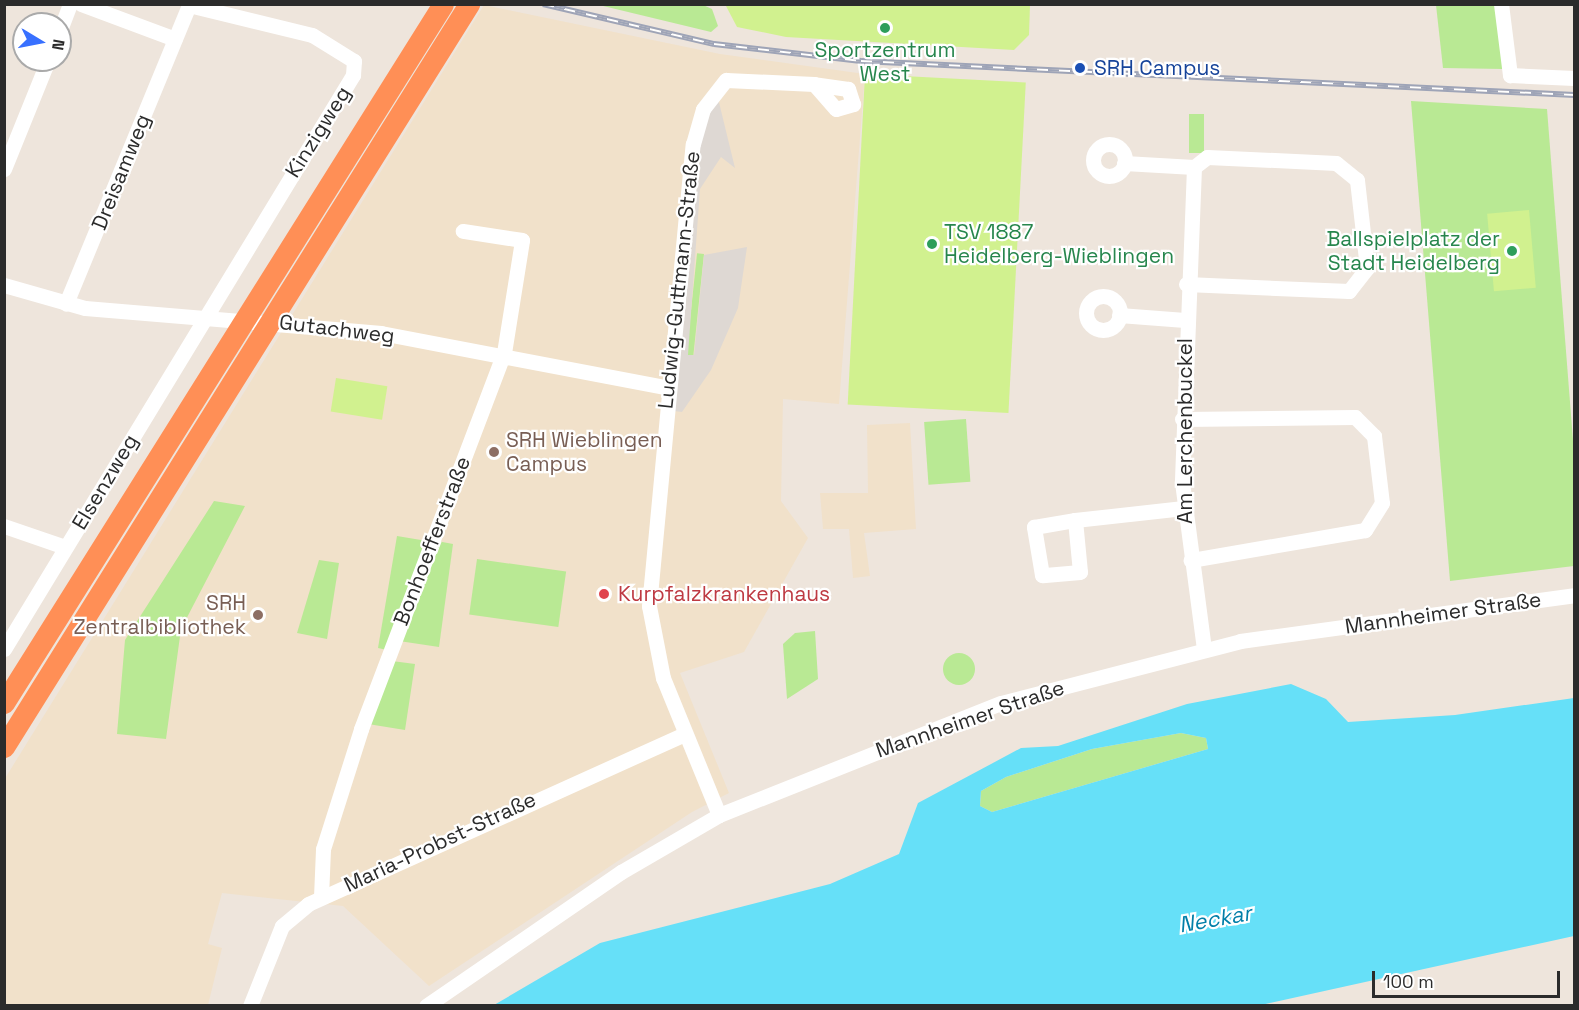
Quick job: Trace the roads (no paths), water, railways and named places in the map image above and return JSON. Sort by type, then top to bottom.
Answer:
[{"type":"highway","points":[[4,703],[443,4]]},
{"type":"highway","points":[[4,747],[469,5]]},
{"type":"street","points":[[81,4],[175,39]]},
{"type":"street","name":"Kinzigweg","points":[[175,39],[189,4],[312,35],[356,66],[206,316]]},
{"type":"street","points":[[1501,4],[1510,75],[1575,78]]},
{"type":"street","name":"Dreisamweg","points":[[66,304],[175,39]]},
{"type":"street","points":[[4,169],[43,72]]},
{"type":"street","name":"Ludwig-Guttmann-Straße","points":[[719,815],[684,734],[656,658],[648,606],[693,144],[703,109],[726,80],[813,84]]},
{"type":"street","points":[[1124,163],[1194,167],[1207,157],[1336,163],[1357,180],[1367,268],[1349,291],[1186,284]]},
{"type":"street","name":"Am Lerchenbuckel","points":[[1194,167],[1186,284],[1182,419],[1184,508],[1204,649]]},
{"type":"street","name":"Bonhoefferstraße","points":[[321,897],[323,849],[361,729],[504,353],[522,240],[463,231]]},
{"type":"street","name":"Gutachweg","points":[[4,285],[66,304],[381,333],[504,353],[668,388]]},
{"type":"street","name":"Am Lerchenbuckel","points":[[1119,315],[1185,320]]},
{"type":"street","name":"Elsenzweg","points":[[4,649],[206,316]]},
{"type":"street","points":[[1182,419],[1355,417],[1374,436],[1382,503],[1365,530],[1191,560]]},
{"type":"street","points":[[1075,520],[1184,508]]},
{"type":"street","points":[[4,526],[65,548]]},
{"type":"street","name":"Mannheimer Straße","points":[[426,1005],[621,872],[719,815],[1002,703],[1204,649],[1575,595]]},
{"type":"street","name":"Maria-Probst-Straße","points":[[250,1005],[282,926],[321,897],[684,734]]},
{"type":"water","name":"Neckar","points":[[1291,684],[1326,699],[1348,722],[1455,715],[1574,698],[1574,936],[1261,1005],[494,1005],[600,943],[830,884],[899,854],[918,803],[1021,748],[1058,746],[1187,704]],"holes":[[[1181,733],[1206,738],[1208,749],[992,812],[980,806],[981,791],[1006,777],[1092,749]]]},
{"type":"railway","points":[[543,4],[714,44],[861,61],[1574,95]]},
{"type":"place","name":"Sportzentrum West","points":[[885,28]]},
{"type":"place","name":"SRH Campus","points":[[1080,68]]},
{"type":"place","name":"TSV 1887 Heidelberg-Wieblingen","points":[[932,244]]},
{"type":"place","name":"Ballspielplatz der Stadt Heidelberg","points":[[1512,251]]},
{"type":"place","name":"SRH Wieblingen Campus","points":[[494,452]]},
{"type":"place","name":"Kurpfalzkrankenhaus","points":[[604,594]]},
{"type":"place","name":"SRH Zentralbibliothek","points":[[258,615]]}]
